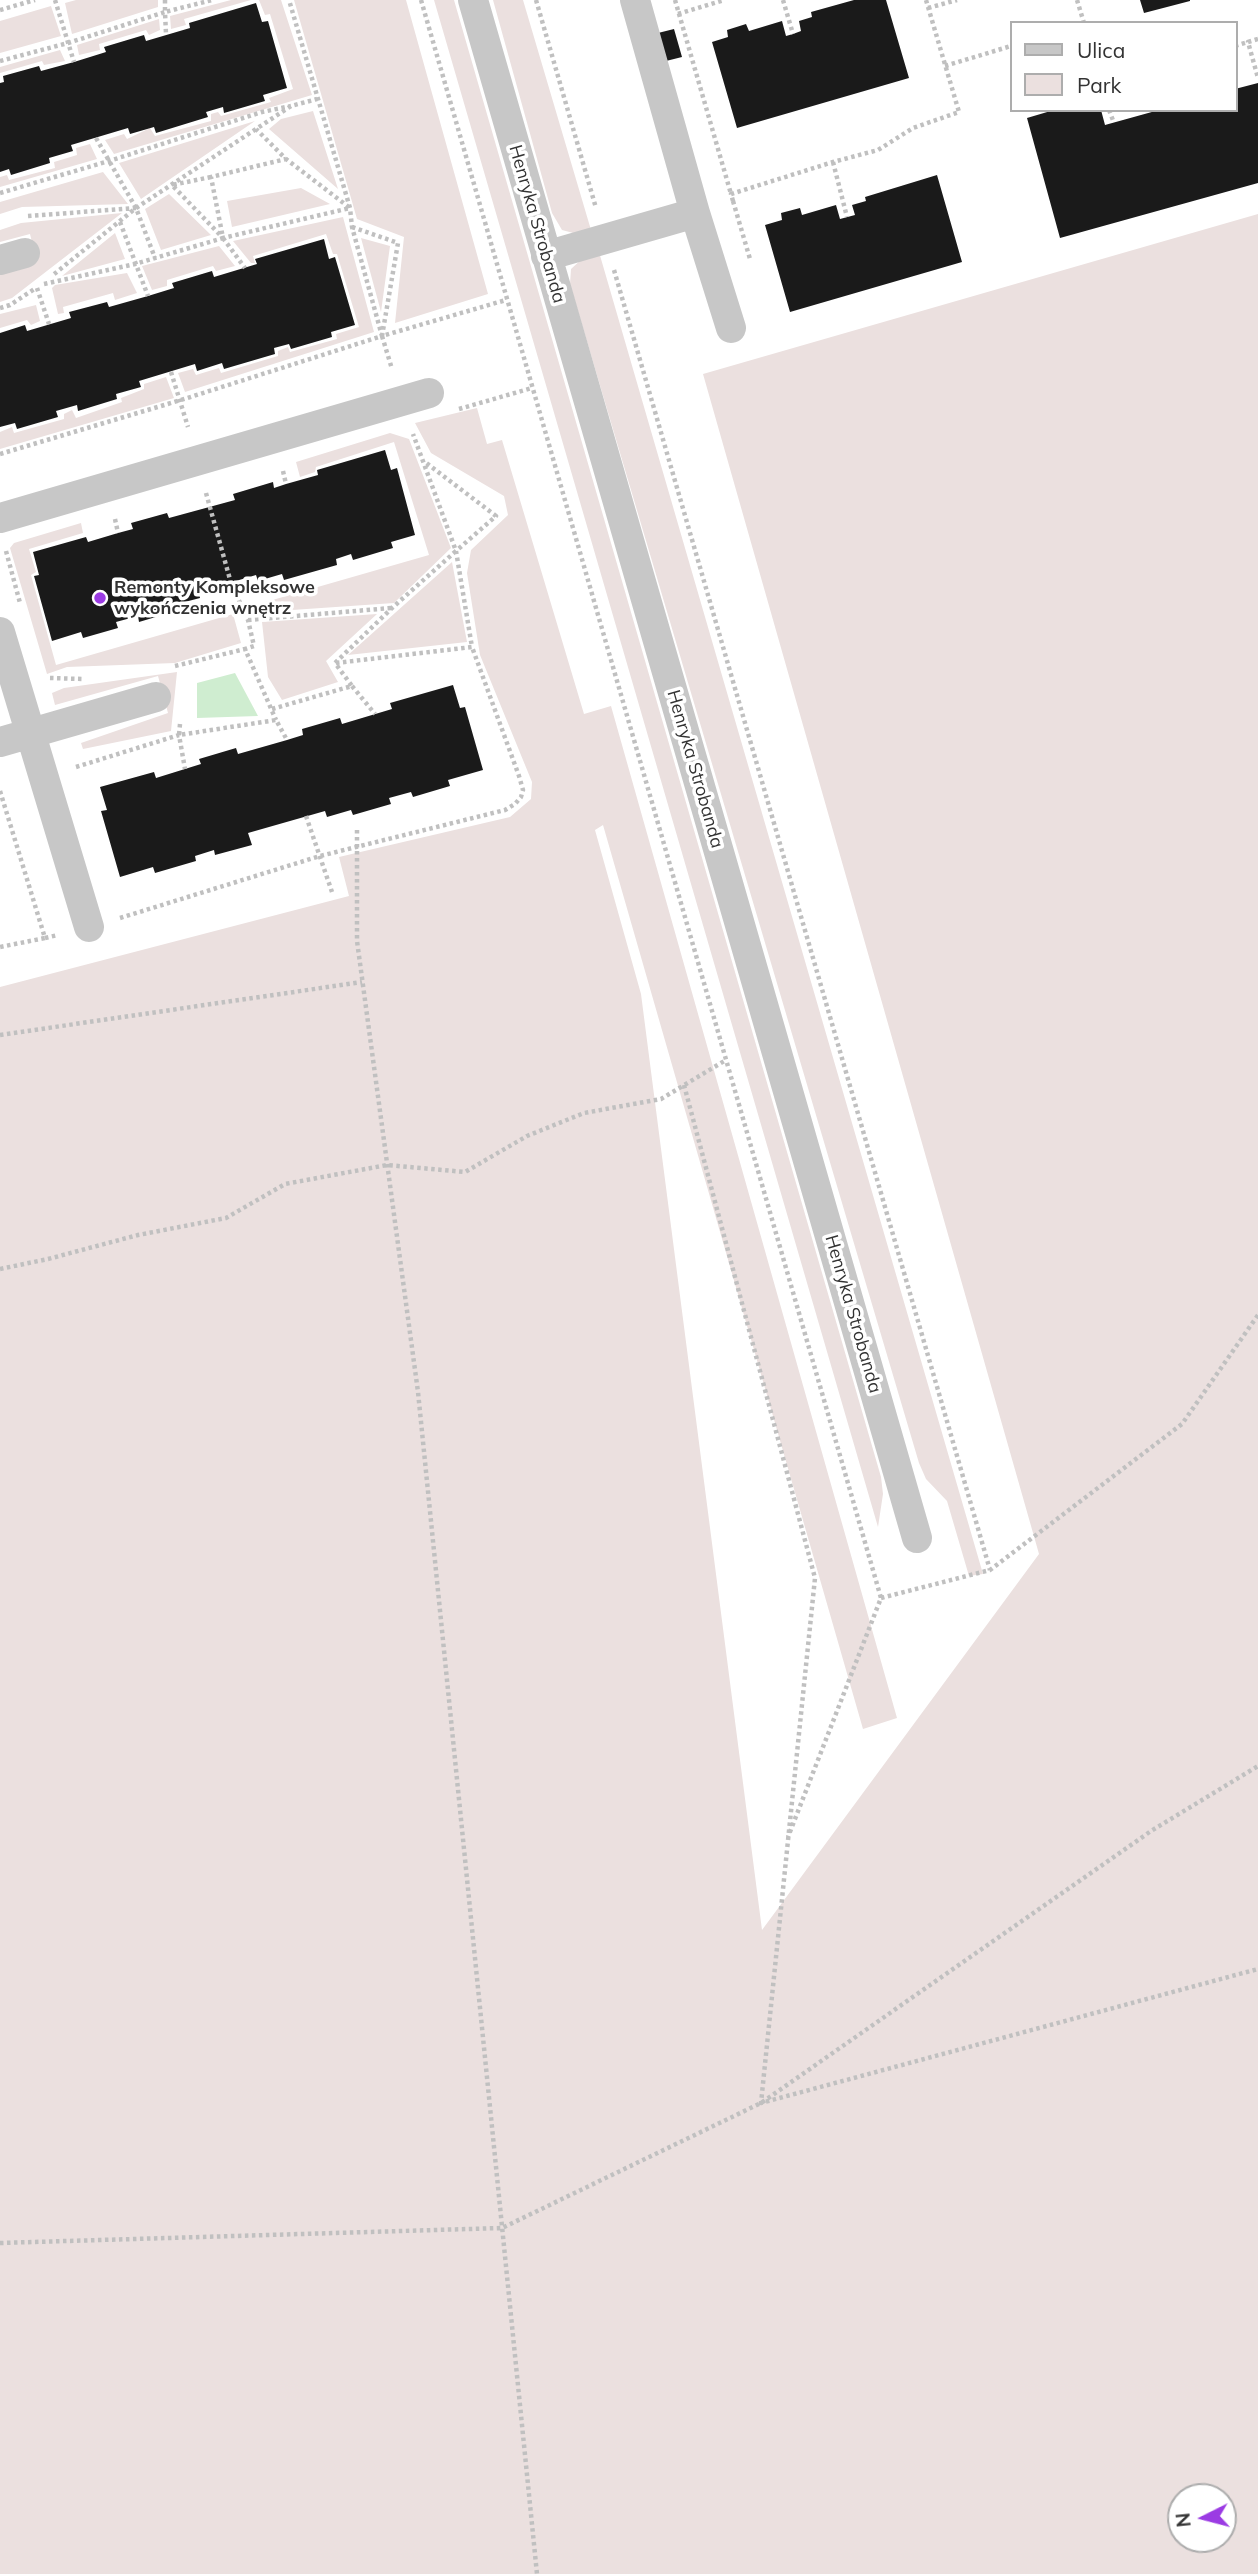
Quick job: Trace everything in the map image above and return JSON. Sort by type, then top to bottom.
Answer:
[{"type":"street","name":"Henryka Strobanda","points":[[473,0],[917,1538]]},
{"type":"street","points":[[638,13],[731,328]]},
{"type":"street","points":[[546,256],[695,213]]},
{"type":"street","points":[[4,529],[429,393]]},
{"type":"street","points":[[0,632],[43,730],[89,927]]},
{"type":"street","points":[[0,742],[156,697]]},
{"type":"path","points":[[0,10],[35,0]]},
{"type":"path","points":[[55,0],[74,62]]},
{"type":"path","points":[[165,0],[166,34]]},
{"type":"path","points":[[0,61],[212,0]]},
{"type":"path","points":[[0,947],[89,927],[320,856],[505,810],[521,797],[523,790],[519,776],[472,647],[456,551],[401,401],[352,227],[350,208],[289,0]]},
{"type":"path","points":[[421,0],[881,1598],[788,1836]]},
{"type":"path","points":[[536,0],[990,1570]]},
{"type":"path","points":[[675,0],[733,201]]},
{"type":"path","points":[[638,13],[679,14],[724,0]]},
{"type":"path","points":[[783,0],[793,34]]},
{"type":"path","points":[[731,194],[878,150],[912,128],[959,113],[926,0]]},
{"type":"path","points":[[928,8],[957,0]]},
{"type":"path","points":[[1077,0],[1083,21]]},
{"type":"path","points":[[1237,45],[1258,39]]},
{"type":"path","points":[[1248,42],[1258,78]]},
{"type":"path","points":[[945,66],[1010,46]]},
{"type":"path","points":[[0,192],[109,161],[262,112],[317,99]]},
{"type":"path","points":[[0,308],[10,305],[39,286],[136,208],[291,106]]},
{"type":"path","points":[[1110,112],[1114,123]]},
{"type":"path","points":[[256,129],[286,159],[350,208]]},
{"type":"path","points":[[96,138],[136,208],[155,258]]},
{"type":"path","points":[[172,184],[286,159]]},
{"type":"path","points":[[833,162],[847,217]]},
{"type":"path","points":[[211,177],[223,238]]},
{"type":"path","points":[[172,184],[223,238],[245,268]]},
{"type":"path","points":[[21,216],[136,208]]},
{"type":"path","points":[[39,286],[350,208]]},
{"type":"path","points":[[120,221],[148,296]]},
{"type":"path","points":[[352,227],[398,243],[382,336]]},
{"type":"path","points":[[39,286],[49,324]]},
{"type":"path","points":[[0,454],[506,300]]},
{"type":"path","points":[[458,409],[532,388]]},
{"type":"path","points":[[335,663],[392,608],[496,516],[423,460]]},
{"type":"path","points":[[4,529],[5,551],[24,614]]},
{"type":"path","points":[[231,583],[248,620],[254,646],[245,649]]},
{"type":"path","points":[[248,620],[392,608]]},
{"type":"path","points":[[335,663],[472,647]]},
{"type":"path","points":[[335,663],[375,714]]},
{"type":"path","points":[[272,709],[352,687]]},
{"type":"path","points":[[43,730],[68,769],[179,735],[276,720],[287,740]]},
{"type":"path","points":[[180,721],[179,735],[185,769]]},
{"type":"path","points":[[0,791],[45,938]]},
{"type":"path","points":[[306,816],[332,892]]},
{"type":"path","points":[[358,830],[357,941],[418,1392],[537,2574]]},
{"type":"path","points":[[0,1035],[362,982]]},
{"type":"path","points":[[0,1269],[138,1235],[226,1218],[285,1184],[387,1166],[465,1172],[527,1136],[584,1113],[661,1099],[726,1060]]},
{"type":"path","points":[[684,1085],[815,1578],[761,2103]]},
{"type":"path","points":[[881,1598],[990,1570],[1182,1424],[1258,1315]]},
{"type":"path","points":[[0,2244],[502,2228],[761,2103],[1151,1831],[1258,1766]]},
{"type":"path","points":[[761,2103],[1258,1969]]},
{"type":"green space","points":[[76,0],[158,0],[158,7],[72,34],[65,3]]},
{"type":"green space","points":[[231,0],[251,0],[184,19],[186,25],[171,29],[170,16]]},
{"type":"green space","points":[[259,0],[281,0],[312,95],[114,154],[105,140],[124,134],[127,139],[150,128],[155,136],[211,121],[211,114],[218,112],[221,116],[271,102],[269,98],[293,89],[270,14],[265,15]]},
{"type":"green space","points":[[294,0],[406,0],[488,294],[395,323],[404,237],[357,219]]},
{"type":"green space","points":[[434,0],[454,0],[881,1477],[883,1494],[878,1527]]},
{"type":"green space","points":[[493,0],[523,0],[591,230],[577,234],[562,230],[552,213]]},
{"type":"green space","points":[[51,6],[61,36],[0,53],[0,21]]},
{"type":"green space","points":[[159,19],[160,30],[149,35],[146,30],[99,44],[100,50],[79,55],[77,45]]},
{"type":"green space","points":[[60,50],[65,61],[44,65],[42,61],[0,73],[0,67]]},
{"type":"green space","points":[[313,111],[338,189],[269,129],[281,119]]},
{"type":"green space","points":[[255,121],[141,199],[119,163]]},
{"type":"green space","points":[[90,144],[97,159],[0,187],[0,177],[7,175],[9,180],[55,168],[54,162],[77,155],[76,148]]},
{"type":"green space","points":[[103,172],[128,204],[22,207],[0,214],[0,202]]},
{"type":"green space","points":[[301,188],[330,204],[232,227],[227,201]]},
{"type":"green space","points":[[169,194],[211,235],[161,250],[145,209]]},
{"type":"green space","points":[[122,213],[12,298],[0,302],[0,272],[37,262],[30,234],[0,242],[0,230],[21,223]]},
{"type":"green space","points":[[1258,214],[1258,2574],[0,2574],[0,987],[349,896],[339,857],[510,817],[531,799],[532,782],[480,655],[467,573],[471,550],[508,515],[504,496],[431,453],[415,423],[477,408],[487,444],[502,440],[584,714],[611,706],[897,1718],[863,1729],[603,825],[595,830],[641,994],[762,1930],[1039,1554],[703,374]]},
{"type":"green space","points":[[343,217],[374,332],[185,392],[178,373],[193,369],[196,375],[219,368],[221,373],[278,356],[278,351],[288,347],[290,352],[337,339],[336,334],[359,327],[337,254],[333,254],[326,234],[253,256],[255,263],[251,263],[233,241]]},
{"type":"green space","points":[[115,233],[125,259],[62,276]]},
{"type":"green space","points":[[361,238],[390,246],[381,312]]},
{"type":"green space","points":[[219,246],[235,266],[216,271],[213,266],[167,280],[167,286],[152,290],[142,266]]},
{"type":"green space","points":[[599,252],[983,1574],[969,1576],[947,1501],[926,1479],[919,1463],[570,284],[571,269],[583,258]]},
{"type":"green space","points":[[127,273],[137,293],[115,300],[113,293],[63,307],[64,313],[58,314],[52,288],[55,285]]},
{"type":"green space","points":[[36,305],[40,321],[31,325],[27,320],[0,328],[0,314]]},
{"type":"green space","points":[[166,377],[174,398],[0,449],[0,432],[12,427],[14,433],[64,419],[64,414],[72,410],[76,418],[122,402],[121,398],[144,389],[144,384]]},
{"type":"green space","points":[[390,433],[409,439],[451,548],[394,603],[263,612],[262,603],[429,555],[394,442],[316,467],[315,472],[300,477],[296,462]]},
{"type":"green space","points":[[81,523],[83,533],[29,549],[36,572],[31,575],[56,665],[233,614],[241,643],[175,663],[67,667],[47,674],[10,548],[14,543]]},
{"type":"green space","points":[[452,562],[467,642],[348,655]]},
{"type":"green space","points":[[377,614],[326,661],[338,682],[282,700],[268,677],[262,622]]},
{"type":"green space","points":[[177,672],[171,731],[83,749],[81,743],[168,713],[158,676],[55,705],[52,693],[64,688]]},
{"type":"shaded area","points":[[235,673],[258,716],[197,718],[197,683]]},
{"type":"building","points":[[854,0],[886,0],[909,78],[737,128],[712,42],[728,37],[727,30],[746,24],[749,31],[782,21],[786,36],[793,34],[801,31],[799,21],[812,17],[811,12]]},
{"type":"building","points":[[1140,0],[1190,0],[1190,1],[1144,13]]},
{"type":"building","points":[[256,3],[262,22],[268,21],[287,88],[263,95],[265,101],[224,113],[223,107],[206,112],[208,117],[156,133],[154,127],[130,134],[128,128],[71,145],[73,151],[49,158],[50,163],[11,175],[9,169],[0,172],[0,83],[4,82],[3,76],[39,66],[41,71],[74,62],[106,52],[104,47],[144,35],[146,41],[190,28],[189,23]]},
{"type":"building","points":[[674,29],[682,57],[666,61],[658,33]]},
{"type":"building","points":[[1258,83],[1258,183],[1060,238],[1027,118],[1047,112],[1102,112],[1105,125],[1152,112],[1237,112],[1237,88]]},
{"type":"building","points":[[937,175],[962,262],[790,312],[765,225],[782,220],[781,213],[800,208],[802,215],[836,205],[840,219],[855,215],[852,205],[866,201],[865,197]]},
{"type":"building","points":[[324,239],[329,259],[335,257],[355,325],[331,332],[332,337],[291,349],[289,344],[274,348],[275,354],[224,369],[222,363],[197,371],[195,364],[139,381],[141,387],[116,394],[117,399],[78,411],[77,405],[56,411],[58,417],[17,429],[15,423],[0,427],[0,333],[25,325],[27,331],[71,318],[69,312],[107,302],[109,307],[148,296],[174,288],[172,283],[212,271],[214,277],[257,264],[255,259]]},
{"type":"building","points":[[385,450],[391,470],[397,468],[415,535],[391,542],[393,548],[353,560],[351,554],[336,559],[337,565],[284,580],[282,574],[258,581],[256,575],[199,592],[200,598],[177,604],[179,610],[139,622],[138,616],[116,622],[118,628],[83,638],[81,632],[52,641],[34,576],[39,575],[33,552],[86,537],[88,542],[133,529],[131,523],[167,513],[169,518],[235,500],[233,494],[273,482],[274,488],[318,475],[317,470]]},
{"type":"building","points":[[453,685],[460,708],[465,707],[483,770],[448,780],[450,786],[413,797],[411,792],[389,798],[391,804],[353,815],[351,810],[327,817],[325,811],[248,833],[252,845],[215,855],[214,850],[195,856],[196,861],[155,873],[153,867],[120,877],[101,811],[107,810],[100,787],[154,772],[156,778],[201,764],[199,759],[236,748],[238,754],[287,740],[303,735],[302,729],[340,718],[342,724],[392,709],[390,703]]},
{"type":"place","name":"Remonty Kompleksowe wykończenia wnętrz","points":[[100,598]]}]
